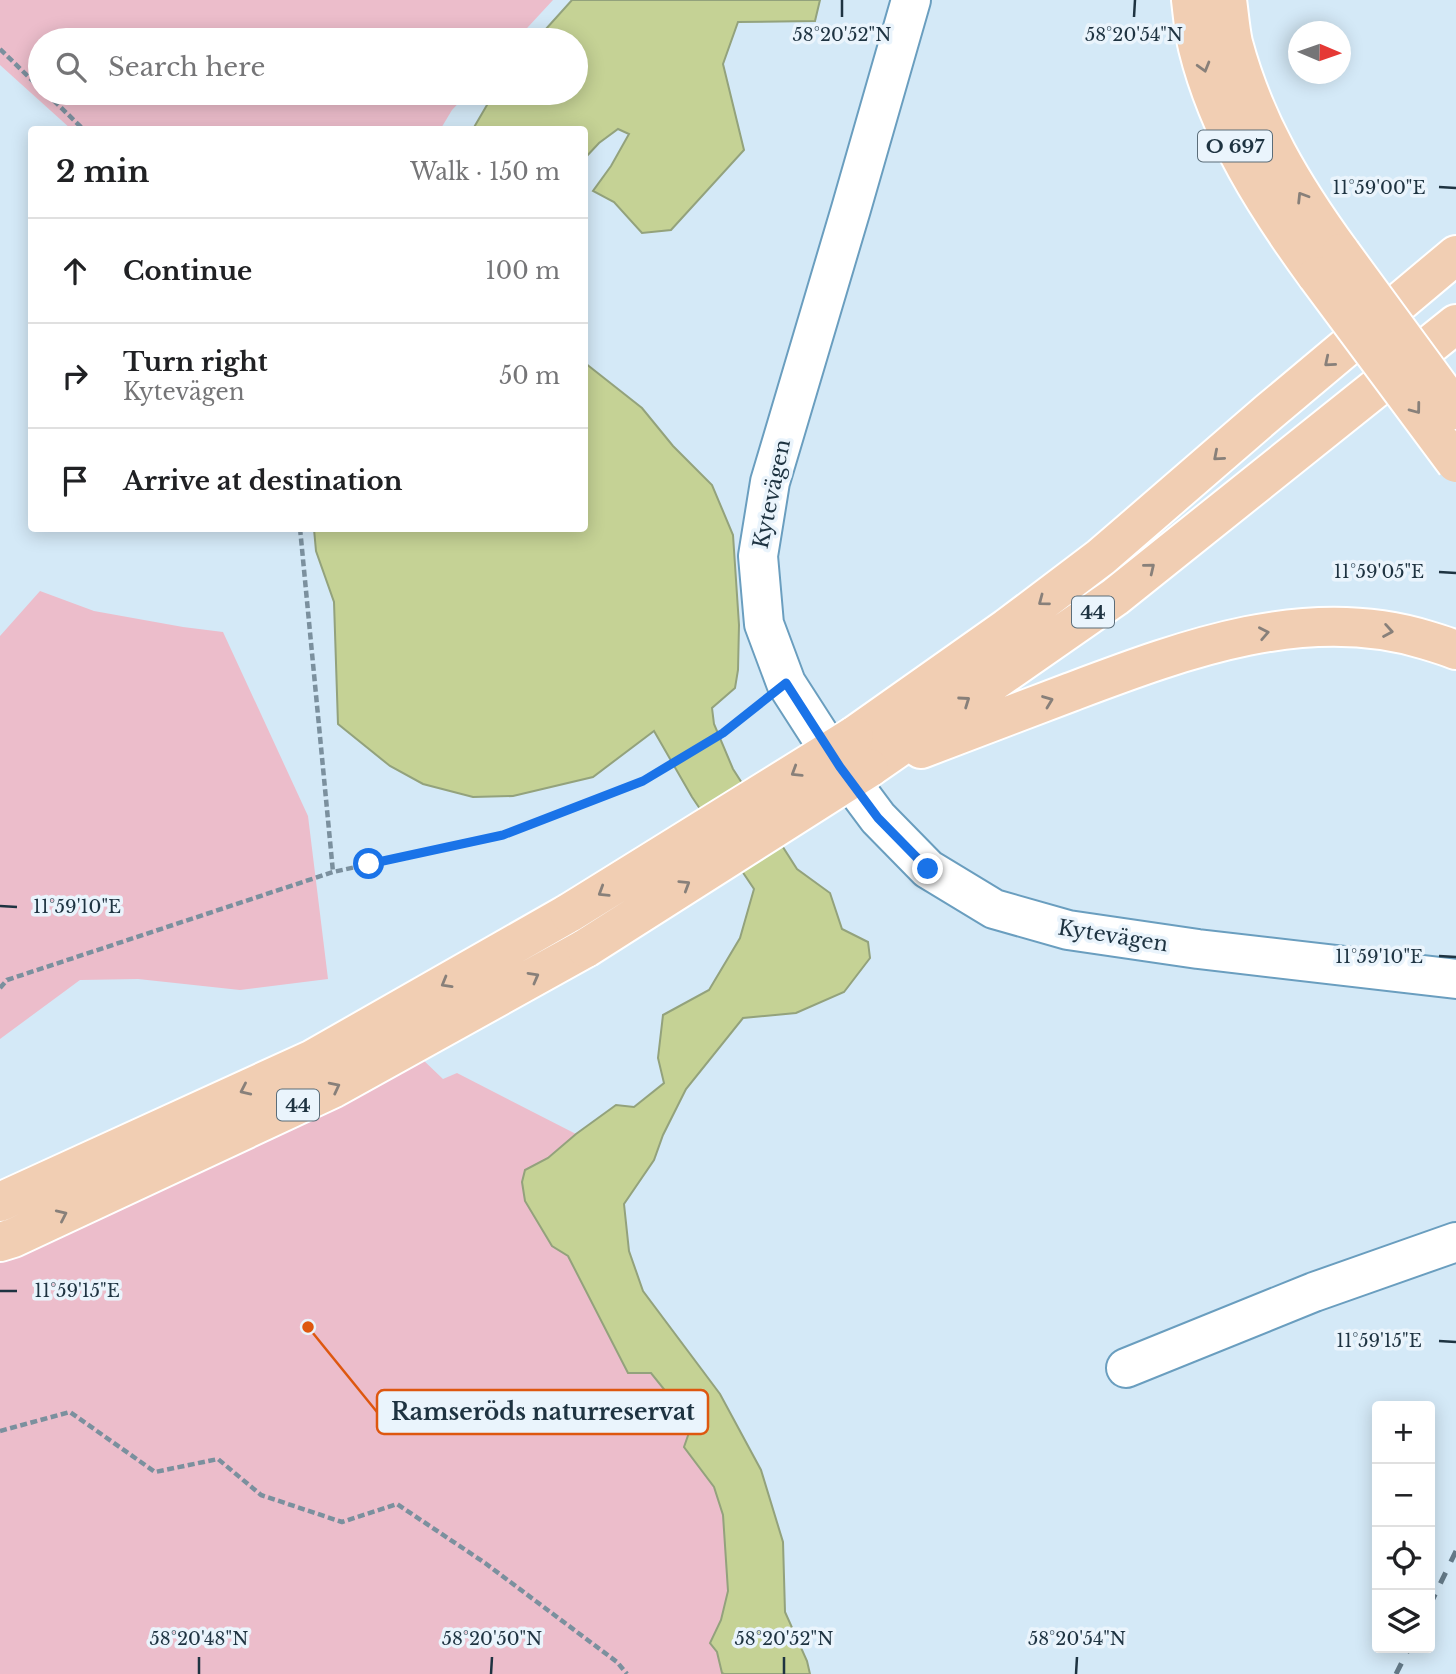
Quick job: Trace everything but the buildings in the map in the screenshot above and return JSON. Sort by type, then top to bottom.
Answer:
[{"type":"main road","name":"O 697","points":[[1191,0],[1198,46],[1212,94],[1231,140],[1256,187],[1287,235],[1329,264],[1456,463]]},
{"type":"main road","points":[[1227,0],[1233,40],[1243,75],[1268,139],[1314,217],[1329,264],[1456,410]]},
{"type":"main road","name":"44","points":[[0,1242],[334,1088],[586,948],[862,752],[1007,628],[1101,557],[1456,255]]},
{"type":"main road","name":"44","points":[[0,1202],[313,1059],[569,913],[862,752],[1115,597],[1456,324]]},
{"type":"main road","points":[[862,752],[1165,658],[1273,631],[1320,626],[1367,627],[1409,635],[1456,650]]},
{"type":"street","name":"Kytevägen","points":[[911,0],[770,482],[758,556],[759,570],[764,624],[786,683],[840,767],[878,818],[928,869],[994,909],[1068,930],[1198,949],[1456,979]]},
{"type":"street","points":[[1126,1368],[1314,1292],[1456,1242]]},
{"type":"path","points":[[0,49],[28,76]]},
{"type":"path","points":[[58,105],[80,126]]},
{"type":"path","points":[[300,532],[333,872]]},
{"type":"path","points":[[0,988],[7,980],[333,872],[503,835],[643,781],[723,733],[786,683]]},
{"type":"path","points":[[0,1431],[71,1412],[155,1472],[218,1459],[261,1495],[342,1522],[397,1504],[485,1563],[617,1662],[627,1674]]},
{"type":"shaded area","points":[[0,0],[553,0],[527,28],[28,28],[28,90],[0,65]]},
{"type":"shaded area","points":[[572,0],[820,0],[815,21],[738,22],[723,64],[744,150],[671,230],[642,233],[614,202],[593,191],[629,134],[618,129],[588,155],[588,126],[475,126],[487,105],[588,105],[588,28],[547,28]]},
{"type":"shaded area","points":[[44,105],[457,105],[442,126],[68,126]]},
{"type":"shaded area","points":[[588,365],[642,408],[673,446],[712,485],[733,535],[739,625],[735,688],[712,708],[714,724],[733,769],[797,869],[830,893],[842,929],[868,942],[870,958],[844,992],[796,1013],[743,1018],[686,1089],[654,1160],[624,1204],[629,1251],[643,1291],[720,1394],[761,1470],[783,1542],[785,1612],[810,1674],[722,1673],[717,1652],[710,1643],[721,1620],[728,1591],[723,1515],[714,1487],[684,1447],[692,1424],[651,1373],[628,1373],[568,1256],[552,1246],[525,1201],[522,1182],[525,1170],[548,1158],[616,1105],[634,1107],[664,1083],[658,1058],[663,1015],[709,990],[740,938],[754,889],[692,797],[654,731],[593,777],[513,796],[473,797],[423,784],[390,766],[338,724],[334,602],[316,551],[314,532],[588,532]]},
{"type":"shaded area","points":[[40,591],[94,611],[223,632],[308,816],[328,979],[240,990],[138,979],[80,980],[0,1039],[0,636]]},
{"type":"shaded area","points":[[420,1057],[443,1079],[457,1073],[576,1134],[548,1158],[534,1165],[651,1373],[693,1424],[706,1477],[714,1487],[723,1514],[725,1544],[754,1674],[0,1674],[0,1248]]},
{"type":"railway","points":[[1435,1595],[1456,1551]]},
{"type":"railway","points":[[1396,1674],[1406,1653]]},
{"type":"place","name":"Ramseröds naturreservat","points":[[308,1327]]},
{"type":"route","points":[[369,864],[503,835],[643,781],[723,733],[786,683],[840,767],[878,818],[928,869]]}]
